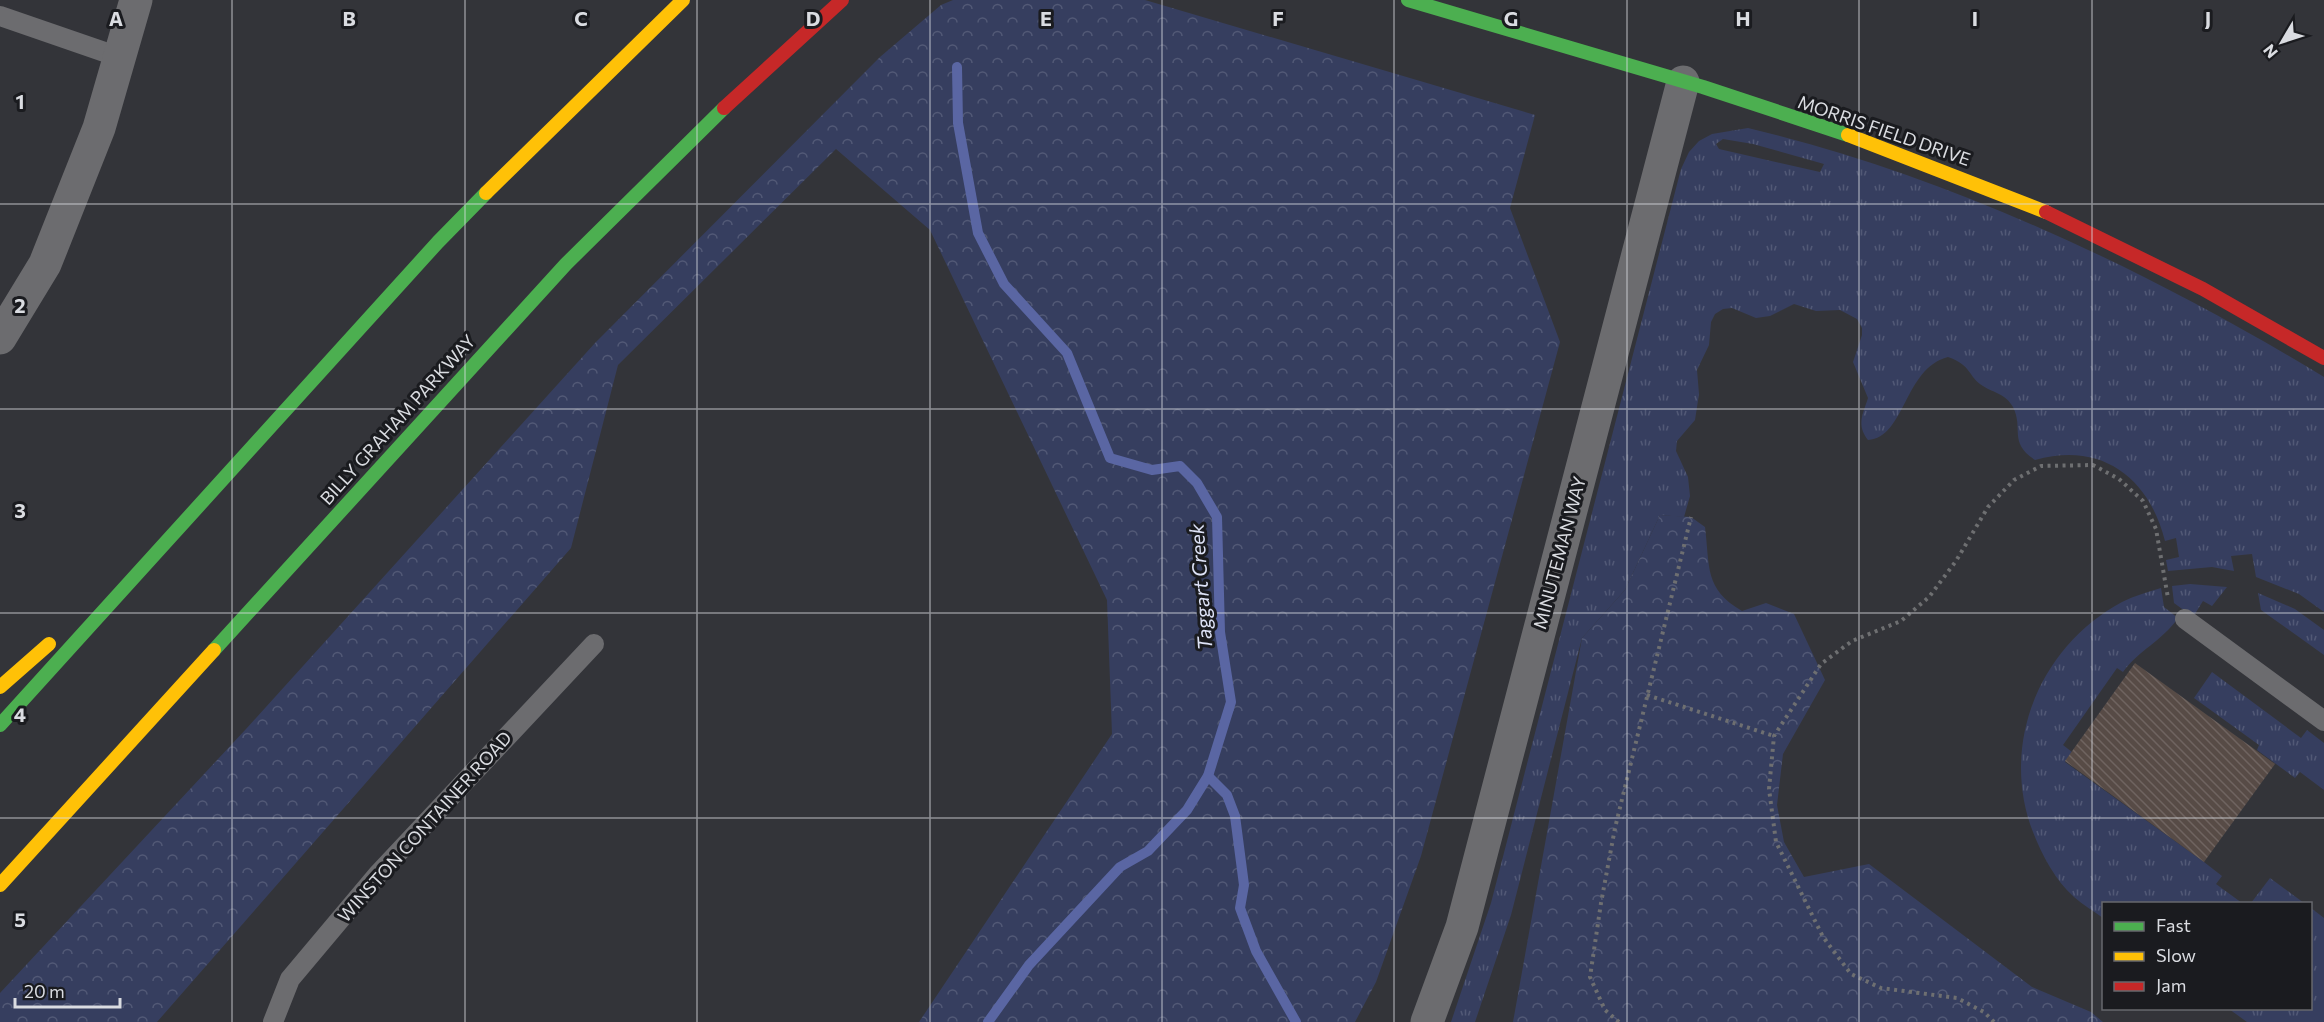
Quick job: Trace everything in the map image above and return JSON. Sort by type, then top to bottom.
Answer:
[{"type":"main road","points":[[0,725],[438,242],[542,136],[683,0]]},
{"type":"main road","name":"BILLY GRAHAM PARKWAY","points":[[0,885],[566,264],[702,128],[842,0]]},
{"type":"main road","name":"MORRIS FIELD DRIVE","points":[[1408,0],[1683,82],[1907,156],[1993,189],[2177,274],[2324,358]]},
{"type":"main road","points":[[78,618],[174,533]]},
{"type":"main road","points":[[0,687],[61,633]]},
{"type":"street","points":[[2,331],[45,264],[99,128],[136,0]]},
{"type":"street","name":"MINUTEMAN WAY","points":[[1427,1022],[1462,927],[1683,82]]},
{"type":"lane","points":[[0,16],[119,57]]},
{"type":"lane","points":[[2185,618],[2324,721]]},
{"type":"lane","name":"WINSTON CONTAINER ROAD","points":[[273,1022],[290,979],[372,882],[594,644]]},
{"type":"path","points":[[1994,1022],[1984,1012],[1957,998],[1881,988],[1851,974],[1823,937],[1776,842],[1769,789],[1774,736],[1821,664],[1852,641],[1901,621],[1929,597],[1956,561],[1988,507],[2014,480],[2041,466],[2093,465],[2119,479],[2143,501],[2156,529],[2169,606],[2185,618]]},
{"type":"path","points":[[1619,1022],[1605,1010],[1590,978],[1615,828],[1691,517]]},
{"type":"path","points":[[1647,695],[1774,736]]},
{"type":"green space","points":[[953,0],[1145,0],[1535,115],[1510,208],[1560,342],[1421,856],[1376,982],[1355,1022],[919,1022],[1112,734],[1107,600],[930,230],[836,149],[618,365],[571,548],[157,1022],[0,1022],[0,993],[246,729],[595,343],[880,57],[941,5]]},
{"type":"green space","points":[[1748,128],[1823,148],[1972,199],[2118,264],[2189,300],[2324,377],[2324,612],[2299,594],[2256,577],[2252,554],[2231,556],[2234,571],[2212,567],[2168,571],[2166,560],[2179,557],[2176,538],[2165,541],[2158,518],[2134,482],[2119,469],[2101,460],[2059,455],[2035,460],[2019,441],[2016,415],[2010,403],[2003,396],[1978,382],[1966,367],[1956,360],[1948,357],[1933,364],[1922,374],[1890,428],[1880,436],[1868,440],[1861,424],[1868,398],[1853,362],[1862,335],[1862,328],[1857,319],[1840,310],[1816,311],[1794,304],[1770,316],[1756,318],[1732,308],[1723,309],[1715,314],[1711,322],[1709,345],[1697,370],[1699,394],[1695,420],[1677,441],[1676,451],[1688,477],[1690,496],[1684,517],[1660,515],[1625,590],[1582,638],[1511,915],[1475,1022],[1451,1022],[1491,903],[1681,169],[1689,152],[1699,141],[1712,134]],"holes":[[[1723,139],[1753,144],[1824,164],[1820,172],[1719,149],[1716,144]]]},
{"type":"green space","points":[[1660,515],[1691,517],[1705,527],[1711,576],[1721,594],[1730,603],[1742,611],[1766,603],[1794,614],[1825,680],[1783,754],[1777,805],[1784,842],[1804,877],[1869,864],[2032,987],[2091,1012],[2103,1022],[1513,1022],[1582,638],[1625,590]]},
{"type":"green space","points":[[2190,584],[2227,587],[2212,606],[2203,601],[2193,617],[2174,603],[2172,586]]},
{"type":"green space","points":[[2161,588],[2164,607],[2178,618],[2123,672],[2117,668],[2063,745],[2072,752],[2065,762],[2222,876],[2216,884],[2241,902],[2102,902],[2102,917],[2077,900],[2061,883],[2050,867],[2033,832],[2024,799],[2021,765],[2025,732],[2034,700],[2049,671],[2069,644],[2093,621],[2122,602]]},
{"type":"green space","points":[[2258,593],[2295,609],[2324,630],[2324,655],[2261,610]]},
{"type":"green space","points":[[2212,672],[2301,738],[2307,730],[2324,743],[2324,790],[2300,772],[2295,778],[2257,750],[2259,745],[2194,698]]},
{"type":"green space","points":[[2270,878],[2303,902],[2252,902]]},
{"type":"green space","points":[[2312,909],[2324,918],[2324,1022],[2247,1022],[2230,1010],[2312,1010]]},
{"type":"building","points":[[2135,663],[2275,764],[2204,862],[2065,761]]},
{"type":"waterway","name":"Taggart Creek","points":[[957,67],[958,123],[978,233],[1004,284],[1067,353],[1110,458],[1152,470],[1180,466],[1197,483],[1217,517],[1220,632],[1231,702],[1208,776],[1187,810],[1148,851],[1120,867],[1029,965],[988,1022]]},
{"type":"waterway","points":[[1208,776],[1227,795],[1235,816],[1244,885],[1240,908],[1256,951],[1296,1022]]},
{"type":"traffic: fast","points":[[1408,0],[1703,87],[1848,135]]},
{"type":"traffic: fast","points":[[214,650],[566,264],[724,108]]},
{"type":"traffic: fast","points":[[0,725],[438,242],[486,193]]},
{"type":"traffic: slow","points":[[486,193],[683,0]]},
{"type":"traffic: slow","points":[[1848,135],[2046,212]]},
{"type":"traffic: slow","points":[[0,687],[49,644]]},
{"type":"traffic: slow","points":[[0,885],[214,650]]},
{"type":"traffic: jam","points":[[724,108],[842,0]]},
{"type":"traffic: jam","points":[[2046,212],[2203,289],[2324,358]]}]
